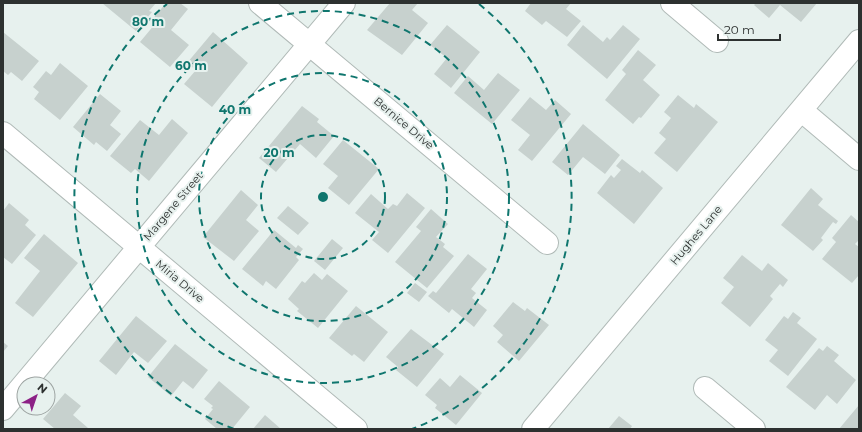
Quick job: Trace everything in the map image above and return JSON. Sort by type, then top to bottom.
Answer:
[{"type":"street","name":"Bernice Drive","points":[[260,3],[547,244]]},
{"type":"street","name":"Margene Street","points":[[3,409],[344,3]]},
{"type":"street","points":[[672,3],[717,41]]},
{"type":"street","name":"Hughes Lane","points":[[533,429],[859,41]]},
{"type":"street","points":[[801,110],[859,159]]},
{"type":"street","name":"Miria Drive","points":[[3,133],[356,429]]},
{"type":"street","points":[[705,388],[754,429]]},
{"type":"building","points":[[102,3],[156,3],[149,11],[152,12],[136,31]]},
{"type":"building","points":[[166,3],[180,3],[188,9],[171,30],[189,45],[170,67],[140,42],[155,24],[151,21]]},
{"type":"building","points":[[390,3],[418,3],[412,10],[428,23],[402,55],[367,30]]},
{"type":"building","points":[[531,3],[571,3],[566,9],[581,21],[567,37],[546,21],[542,25],[525,11]]},
{"type":"building","points":[[756,3],[817,3],[801,22],[780,5],[769,18],[754,5]]},
{"type":"building","points":[[447,25],[480,52],[451,88],[434,74],[447,58],[430,45]]},
{"type":"building","points":[[583,25],[603,42],[607,37],[610,40],[623,25],[640,39],[607,79],[567,45]]},
{"type":"building","points":[[3,32],[39,61],[22,81],[11,72],[8,75],[3,71]]},
{"type":"building","points":[[213,32],[248,63],[212,107],[184,84],[196,70],[187,63]]},
{"type":"building","points":[[638,50],[656,65],[643,80],[660,95],[641,118],[639,117],[633,124],[605,100],[626,74],[622,70]]},
{"type":"building","points":[[60,63],[88,86],[60,120],[34,99],[39,92],[33,87],[46,71],[51,75]]},
{"type":"building","points":[[498,73],[520,90],[492,124],[454,93],[468,76],[484,90]]},
{"type":"building","points":[[100,94],[121,111],[110,125],[121,134],[107,151],[96,142],[94,145],[73,127]]},
{"type":"building","points":[[678,95],[694,108],[696,104],[718,122],[677,172],[654,153],[666,139],[659,133],[671,118],[664,112]]},
{"type":"building","points":[[530,97],[546,110],[555,100],[571,114],[532,161],[518,150],[530,135],[511,120]]},
{"type":"building","points":[[302,106],[319,119],[317,122],[334,136],[316,158],[300,144],[276,172],[259,158]]},
{"type":"building","points":[[172,119],[188,133],[149,181],[135,169],[131,173],[110,156],[140,120],[159,135]]},
{"type":"building","points":[[583,124],[620,155],[605,174],[583,157],[568,175],[552,162]]},
{"type":"building","points":[[343,140],[379,169],[349,205],[328,188],[338,176],[323,164]]},
{"type":"building","points":[[622,159],[640,173],[642,170],[663,188],[634,224],[597,193],[611,175],[614,178],[621,170],[616,166]]},
{"type":"building","points":[[811,188],[823,199],[818,205],[838,221],[836,224],[833,222],[821,238],[823,240],[813,251],[781,225]]},
{"type":"building","points":[[241,190],[258,205],[246,220],[259,231],[234,261],[203,237]]},
{"type":"building","points":[[407,193],[425,208],[388,253],[372,240],[379,232],[355,213],[371,194],[388,209],[393,204],[397,206]]},
{"type":"building","points":[[9,203],[29,220],[25,225],[36,235],[12,264],[3,257],[3,211]]},
{"type":"building","points":[[288,206],[309,223],[298,235],[277,218]]},
{"type":"building","points":[[431,209],[448,224],[436,237],[445,244],[443,247],[454,256],[427,288],[395,262],[421,231],[416,227]]},
{"type":"building","points":[[851,215],[859,222],[859,240],[855,244],[859,247],[859,275],[852,283],[822,259],[836,242],[832,238]]},
{"type":"building","points":[[274,230],[296,248],[298,245],[303,249],[296,257],[299,260],[276,289],[266,281],[263,286],[242,269]]},
{"type":"building","points":[[44,234],[78,263],[33,317],[15,303],[40,271],[24,258]]},
{"type":"building","points":[[332,239],[343,248],[325,270],[314,261]]},
{"type":"building","points":[[468,254],[487,269],[471,289],[476,293],[472,298],[487,310],[474,327],[452,309],[449,313],[428,296],[433,291],[436,293]]},
{"type":"building","points":[[742,255],[762,271],[768,263],[788,280],[783,287],[780,284],[770,296],[773,299],[750,327],[721,303],[734,287],[723,278]]},
{"type":"building","points":[[314,273],[322,280],[327,274],[348,291],[318,328],[297,311],[299,309],[288,299],[302,281],[305,283]]},
{"type":"building","points":[[415,283],[427,292],[419,302],[407,293]]},
{"type":"building","points":[[513,302],[525,311],[527,308],[549,325],[519,361],[497,342],[503,335],[493,326]]},
{"type":"building","points":[[356,306],[388,332],[364,362],[354,354],[352,356],[329,338]]},
{"type":"building","points":[[793,312],[801,318],[797,323],[817,339],[788,376],[769,361],[778,350],[765,340],[784,316],[788,319]]},
{"type":"building","points":[[136,316],[167,341],[148,363],[134,352],[116,375],[99,361]]},
{"type":"building","points":[[411,329],[444,354],[417,387],[396,370],[398,367],[386,357]]},
{"type":"building","points":[[3,342],[8,346],[3,352]]},
{"type":"building","points":[[175,344],[208,370],[193,389],[183,381],[171,396],[148,377]]},
{"type":"building","points":[[827,346],[839,355],[834,361],[856,380],[837,404],[827,395],[815,410],[786,387],[819,348],[823,351]]},
{"type":"building","points":[[460,375],[482,393],[456,425],[435,408],[437,405],[425,395],[440,378],[450,387]]},
{"type":"building","points":[[219,381],[250,407],[232,429],[217,429],[205,419],[213,409],[211,408],[213,406],[204,399]]},
{"type":"building","points":[[65,393],[81,406],[73,415],[88,428],[55,429],[43,419],[46,416],[56,416],[56,404]]},
{"type":"building","points":[[859,405],[859,429],[839,429]]},
{"type":"building","points":[[265,415],[281,429],[253,429]]},
{"type":"building","points":[[619,416],[632,426],[630,429],[608,429]]}]
